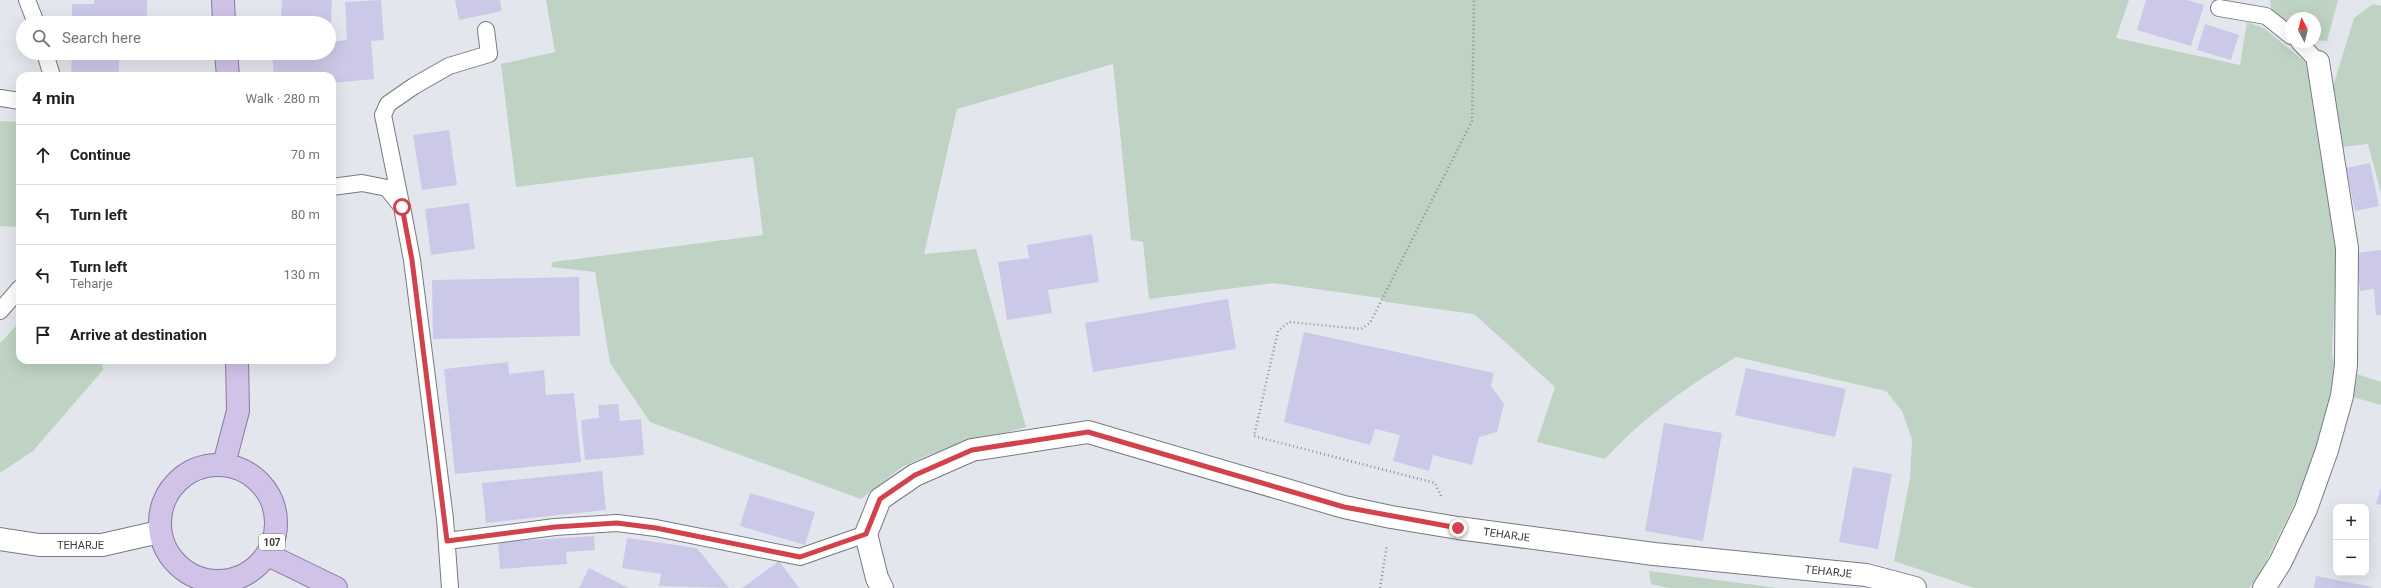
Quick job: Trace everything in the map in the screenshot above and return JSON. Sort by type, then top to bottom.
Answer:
[{"type":"main road","points":[[223,0],[224,16]]},
{"type":"main road","points":[[227,60],[228,72]]},
{"type":"main road","points":[[224,464],[238,411],[237,364]]},
{"type":"main road","name":"107","points":[[224,464],[253,476],[273,501],[277,528],[268,555],[249,574],[222,582],[192,577],[170,558],[159,532],[162,504],[175,482],[196,468],[224,464]]},
{"type":"main road","name":"107","points":[[268,555],[336,588]]},
{"type":"street","points":[[2264,588],[2280,563],[2306,509],[2327,450],[2342,396],[2346,365],[2347,248],[2318,62]]},
{"type":"street","name":"TEHARJE","points":[[866,534],[880,499],[915,475],[972,450],[1088,432],[1344,507],[1391,517],[1458,528],[1654,554],[1866,575],[1915,588]]},
{"type":"street","name":"TEHARJE","points":[[0,539],[40,545],[102,545],[159,532]]},
{"type":"street","points":[[866,534],[877,578],[882,588]]},
{"type":"lane","points":[[27,0],[33,16]]},
{"type":"lane","points":[[2219,8],[2266,16],[2285,31]]},
{"type":"lane","points":[[450,588],[447,541],[412,260],[383,115],[388,104],[414,86],[450,66],[490,54],[486,30]]},
{"type":"lane","points":[[2305,48],[2318,62]]},
{"type":"lane","points":[[47,60],[51,72]]},
{"type":"lane","points":[[0,98],[16,100]]},
{"type":"lane","points":[[336,186],[362,183],[387,188],[402,207]]},
{"type":"lane","points":[[0,311],[16,293]]},
{"type":"lane","points":[[447,541],[555,527],[617,523],[656,528],[800,557],[866,534]]},
{"type":"path","points":[[1458,528],[1435,483],[1254,436],[1278,331],[1289,322],[1361,329],[1370,323],[1472,121],[1474,0]]},
{"type":"path","points":[[1380,588],[1391,517]]},
{"type":"green space","points":[[546,0],[2129,0],[2116,38],[2240,65],[2247,22],[2264,28],[2285,46],[2285,48],[2288,48],[2306,63],[2313,82],[2319,145],[2337,251],[2332,354],[2337,375],[2330,404],[2307,478],[2261,572],[2249,588],[1974,588],[1894,561],[1910,478],[1912,440],[1902,411],[1886,391],[1736,357],[1683,391],[1651,415],[1605,459],[1537,442],[1555,387],[1474,314],[1386,302],[1380,298],[1273,283],[1149,299],[1143,242],[1131,240],[1113,64],[957,109],[924,254],[976,249],[1026,427],[928,455],[902,467],[861,499],[650,422],[610,363],[595,272],[551,267],[553,262],[763,235],[753,157],[516,187],[501,64],[555,52]]},
{"type":"green space","points":[[2270,0],[2338,0],[2327,41],[2321,40],[2321,12],[2285,12],[2285,24],[2272,14]]},
{"type":"green space","points":[[2373,4],[2381,6],[2381,193],[2368,144],[2334,148],[2332,90],[2354,18]]},
{"type":"green space","points":[[0,121],[16,122],[16,227],[0,226]]},
{"type":"green space","points":[[16,326],[16,364],[102,364],[103,370],[33,451],[0,473],[0,343]]},
{"type":"green space","points":[[2357,374],[2381,382],[2381,405],[2353,397]]},
{"type":"green space","points":[[1649,571],[1778,588],[1669,588],[1651,584]]},
{"type":"building","points":[[94,0],[147,0],[147,16],[72,16],[72,4],[94,4]]},
{"type":"building","points":[[282,0],[332,0],[331,16],[281,16]]},
{"type":"building","points":[[381,0],[384,40],[371,41],[374,79],[336,83],[336,72],[274,72],[273,60],[336,60],[336,41],[347,40],[345,2]]},
{"type":"building","points":[[455,0],[500,0],[502,11],[459,20]]},
{"type":"building","points":[[2146,0],[2187,0],[2204,5],[2191,46],[2137,30]]},
{"type":"building","points":[[2205,24],[2239,35],[2231,60],[2197,50]]},
{"type":"building","points":[[72,60],[119,60],[119,72],[71,72]]},
{"type":"building","points":[[449,130],[457,185],[422,190],[413,135]]},
{"type":"building","points":[[2370,163],[2379,206],[2355,211],[2346,168]]},
{"type":"building","points":[[469,203],[475,249],[431,255],[425,209]]},
{"type":"building","points":[[1092,234],[1099,282],[1048,290],[1052,313],[1007,320],[998,262],[1029,258],[1027,245]]},
{"type":"building","points":[[2381,250],[2381,315],[2376,315],[2374,289],[2360,291],[2356,253]]},
{"type":"building","points":[[579,277],[580,336],[433,339],[432,280]]},
{"type":"building","points":[[1228,299],[1236,349],[1093,372],[1085,323]]},
{"type":"building","points":[[1304,332],[1494,373],[1491,386],[1504,404],[1497,432],[1479,437],[1472,465],[1433,455],[1429,471],[1393,461],[1400,435],[1375,429],[1370,445],[1284,422]]},
{"type":"building","points":[[508,362],[509,374],[544,370],[546,395],[574,393],[581,462],[455,474],[444,369]]},
{"type":"building","points":[[1746,368],[1846,389],[1835,437],[1735,415]]},
{"type":"building","points":[[618,404],[620,421],[641,419],[644,455],[585,460],[581,420],[599,418],[598,405]]},
{"type":"building","points":[[1664,423],[1722,433],[1703,541],[1645,531]]},
{"type":"building","points":[[1853,467],[1892,474],[1878,549],[1839,542]]},
{"type":"building","points":[[602,471],[606,510],[486,523],[482,483]]},
{"type":"building","points":[[2381,487],[2381,505],[2376,504]]},
{"type":"building","points":[[750,493],[815,512],[805,545],[740,526]]},
{"type":"building","points":[[594,536],[595,550],[566,552],[567,564],[500,569],[498,542]]},
{"type":"building","points":[[627,538],[697,548],[729,588],[659,586],[661,574],[622,568]]},
{"type":"building","points":[[779,561],[799,588],[742,588]]},
{"type":"building","points":[[589,568],[629,588],[579,588]]},
{"type":"building","points":[[2316,576],[2372,587],[2372,588],[2314,588]]},
{"type":"route","points":[[402,207],[412,260],[447,541],[555,527],[617,523],[656,528],[800,557],[821,551],[866,534],[880,499],[915,475],[972,450],[1088,432],[1344,507],[1391,517],[1458,528]]}]
